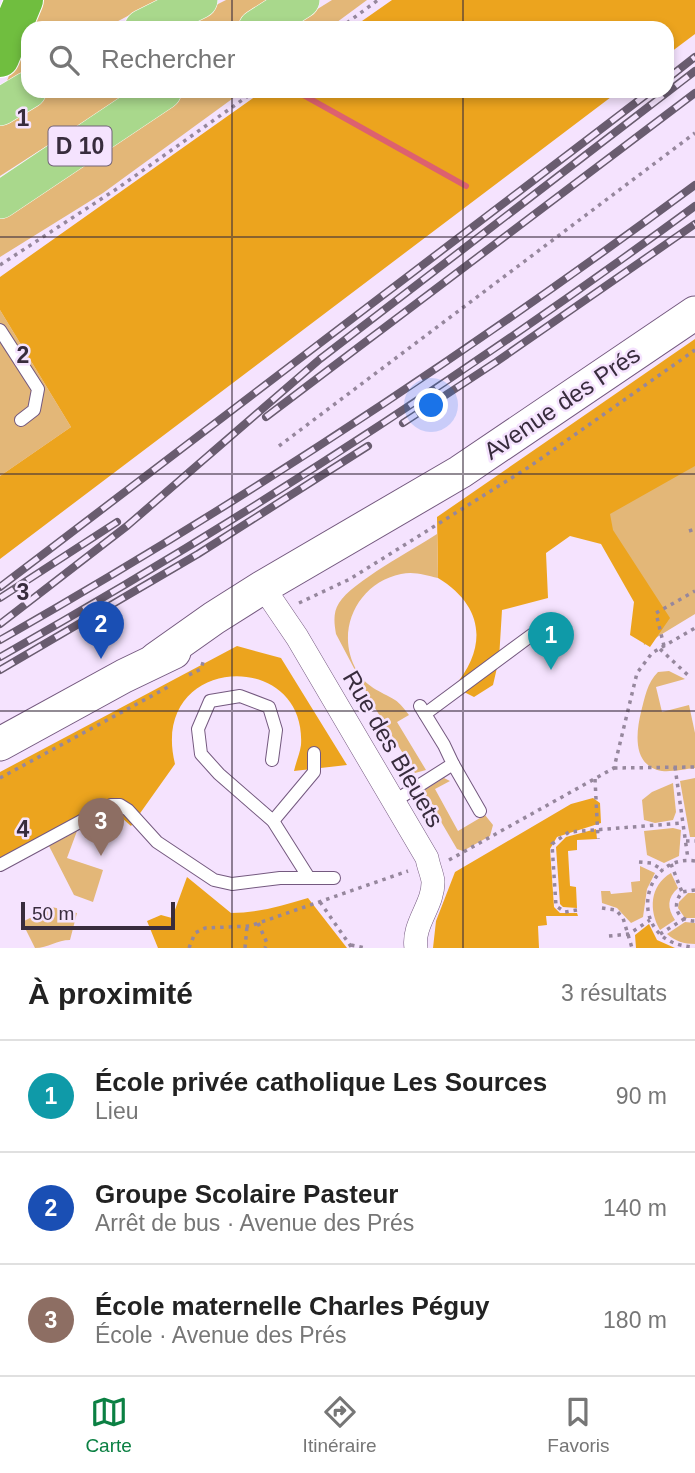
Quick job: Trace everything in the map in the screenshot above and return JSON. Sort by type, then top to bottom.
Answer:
[{"type":"highway","points":[[0,58],[24,0]]},
{"type":"main road","points":[[157,21],[199,0]]},
{"type":"main road","points":[[268,21],[300,0]]},
{"type":"main road","points":[[0,107],[21,94]]},
{"type":"main road","name":"D 10","points":[[0,200],[153,98]]},
{"type":"main road","name":"Avenue des Prés","points":[[0,744],[167,670],[271,600],[333,566],[428,493],[695,313]]},
{"type":"street","name":"Rue des Bleuets","points":[[271,600],[297,637],[428,864],[433,881],[427,906],[418,925],[416,948]]},
{"type":"lane","points":[[0,330],[38,389],[34,410],[22,420]]},
{"type":"lane","points":[[480,811],[422,710],[533,634]]},
{"type":"lane","points":[[272,760],[276,730],[270,707],[240,696],[210,701],[198,729],[201,754],[219,774],[273,821],[309,878]]},
{"type":"lane","points":[[273,821],[314,772],[314,753]]},
{"type":"lane","points":[[393,802],[453,764]]},
{"type":"lane","points":[[0,865],[111,805],[120,805],[128,810],[157,842],[214,880],[232,884],[280,878],[334,878]]},
{"type":"path","points":[[350,21],[378,0]]},
{"type":"path","points":[[0,265],[118,188],[245,98]]},
{"type":"path","points":[[279,446],[695,133]]},
{"type":"path","points":[[271,600],[350,579],[529,467],[695,350]]},
{"type":"path","points":[[689,531],[695,529]]},
{"type":"path","points":[[691,678],[662,648],[656,612],[695,591]]},
{"type":"path","points":[[614,768],[637,673],[652,653],[695,628]]},
{"type":"path","points":[[190,675],[201,669],[207,651]]},
{"type":"path","points":[[0,778],[167,670]]},
{"type":"path","points":[[675,767],[689,860]]},
{"type":"path","points":[[189,948],[195,933],[205,928],[258,923],[428,864],[454,859],[614,768],[695,767]]},
{"type":"path","points":[[595,779],[598,839]]},
{"type":"path","points":[[577,910],[565,912],[556,906],[552,844],[569,832],[683,823]]},
{"type":"path","points":[[686,841],[695,841]]},
{"type":"path","points":[[695,860],[671,864],[663,870],[653,880],[647,906],[650,920],[668,941],[684,947],[695,947]]},
{"type":"path","points":[[639,862],[650,863],[663,870]]},
{"type":"path","points":[[671,864],[682,892],[675,907],[684,919]]},
{"type":"path","points":[[682,892],[695,890]]},
{"type":"path","points":[[320,902],[351,946],[366,948]]},
{"type":"path","points":[[602,908],[616,910],[623,918],[632,948]]},
{"type":"path","points":[[660,934],[684,919],[695,921]]},
{"type":"path","points":[[609,936],[629,934],[650,920]]},
{"type":"path","points":[[258,923],[267,943],[265,948]]},
{"type":"path","points":[[246,948],[247,926]]},
{"type":"shaded area","points":[[37,0],[158,0],[118,21],[29,21]]},
{"type":"shaded area","points":[[226,0],[273,0],[241,21],[184,21]]},
{"type":"shaded area","points":[[332,0],[367,0],[338,21],[298,21]]},
{"type":"shaded area","points":[[392,0],[695,0],[695,34],[674,50],[674,21],[362,21]]},
{"type":"shaded area","points":[[21,43],[21,78],[4,89]]},
{"type":"shaded area","points":[[38,98],[121,98],[0,176],[0,118]]},
{"type":"shaded area","points":[[173,98],[233,98],[103,193],[0,257],[0,209]]},
{"type":"shaded area","points":[[253,98],[610,98],[0,559],[0,476],[71,427],[0,310],[0,277]]},
{"type":"shaded area","points":[[0,310],[71,427],[0,476]]},
{"type":"shaded area","points":[[695,339],[695,466],[610,514],[613,530],[670,618],[650,647],[630,635],[634,602],[601,544],[570,536],[546,553],[548,598],[502,610],[499,659],[493,685],[474,697],[454,687],[472,657],[476,628],[465,601],[438,578],[437,517]]},
{"type":"shaded area","points":[[695,383],[695,614],[644,645],[637,592],[560,468]]},
{"type":"shaded area","points":[[437,534],[438,578],[410,573],[386,579],[372,587],[362,598],[349,626],[350,656],[357,671],[374,688],[397,701],[409,715],[397,722],[426,770],[415,773],[375,708],[336,634],[335,618],[339,603],[357,585]]},
{"type":"shaded area","points":[[237,646],[281,658],[347,765],[294,771],[301,745],[296,713],[280,691],[257,679],[230,676],[205,684],[184,701],[173,728],[175,764],[131,826],[104,802],[49,846],[0,871],[0,772]]},
{"type":"shaded area","points":[[669,671],[685,679],[656,687],[662,712],[689,705],[695,733],[695,768],[662,771],[652,768],[645,763],[638,748],[639,720],[649,686],[658,672]]},
{"type":"shaded area","points":[[444,778],[450,781],[435,789],[458,831],[485,815],[493,825],[490,836],[463,851],[457,849],[423,791]]},
{"type":"shaded area","points":[[695,778],[695,837],[690,837],[680,781]]},
{"type":"shaded area","points":[[673,783],[676,812],[673,820],[655,823],[644,820],[642,800],[652,792]]},
{"type":"shaded area","points":[[593,798],[600,803],[601,823],[557,837],[550,849],[554,907],[560,913],[577,913],[578,916],[546,916],[547,925],[538,926],[539,948],[433,948],[436,921],[455,872],[571,804]]},
{"type":"shaded area","points":[[673,828],[681,830],[679,856],[664,863],[647,855],[644,831]]},
{"type":"shaded area","points":[[596,829],[597,839],[577,840],[577,850],[568,851],[570,886],[576,887],[577,908],[563,907],[560,904],[556,847],[566,837]]},
{"type":"shaded area","points":[[77,831],[67,858],[103,870],[93,902],[74,895],[49,846]]},
{"type":"shaded area","points":[[640,866],[655,873],[647,889],[643,917],[631,923],[617,908],[602,903],[601,891],[610,891],[611,894],[632,892],[631,882],[640,881]]},
{"type":"shaded area","points":[[671,873],[678,888],[669,903],[675,920],[660,930],[654,915],[653,899],[658,885]]},
{"type":"shaded area","points":[[187,877],[231,913],[260,910],[308,898],[347,948],[158,948],[147,921],[161,915],[172,918]]},
{"type":"shaded area","points":[[688,893],[695,893],[695,918],[685,918],[678,908],[679,902]]},
{"type":"shaded area","points":[[52,907],[77,913],[70,940],[35,948],[22,922]]},
{"type":"shaded area","points":[[685,922],[695,923],[695,944],[680,942],[667,934]]},
{"type":"shaded area","points":[[649,924],[657,940],[675,948],[636,948],[635,935]]},
{"type":"waterway","points":[[309,98],[466,186]]},
{"type":"railway","points":[[674,74],[695,57]]},
{"type":"railway","points":[[674,87],[695,71]]},
{"type":"railway","points":[[266,417],[695,93]]},
{"type":"railway","points":[[0,587],[642,98]]},
{"type":"railway","points":[[0,624],[127,526],[320,359],[660,98]]},
{"type":"railway","points":[[0,640],[179,534],[354,423],[526,306],[695,185]]},
{"type":"railway","points":[[0,657],[179,552],[354,442],[526,327],[695,206]]},
{"type":"railway","points":[[403,423],[695,224]]},
{"type":"railway","points":[[0,670],[198,554],[368,446]]},
{"type":"railway","points":[[0,598],[117,522]]},
{"type":"place","name":"Groupe Scolaire Pasteur","points":[[101,659]]},
{"type":"place","name":"École privée catholique Les Sources","points":[[551,670]]},
{"type":"place","name":"École maternelle Charles Péguy","points":[[101,856]]}]
